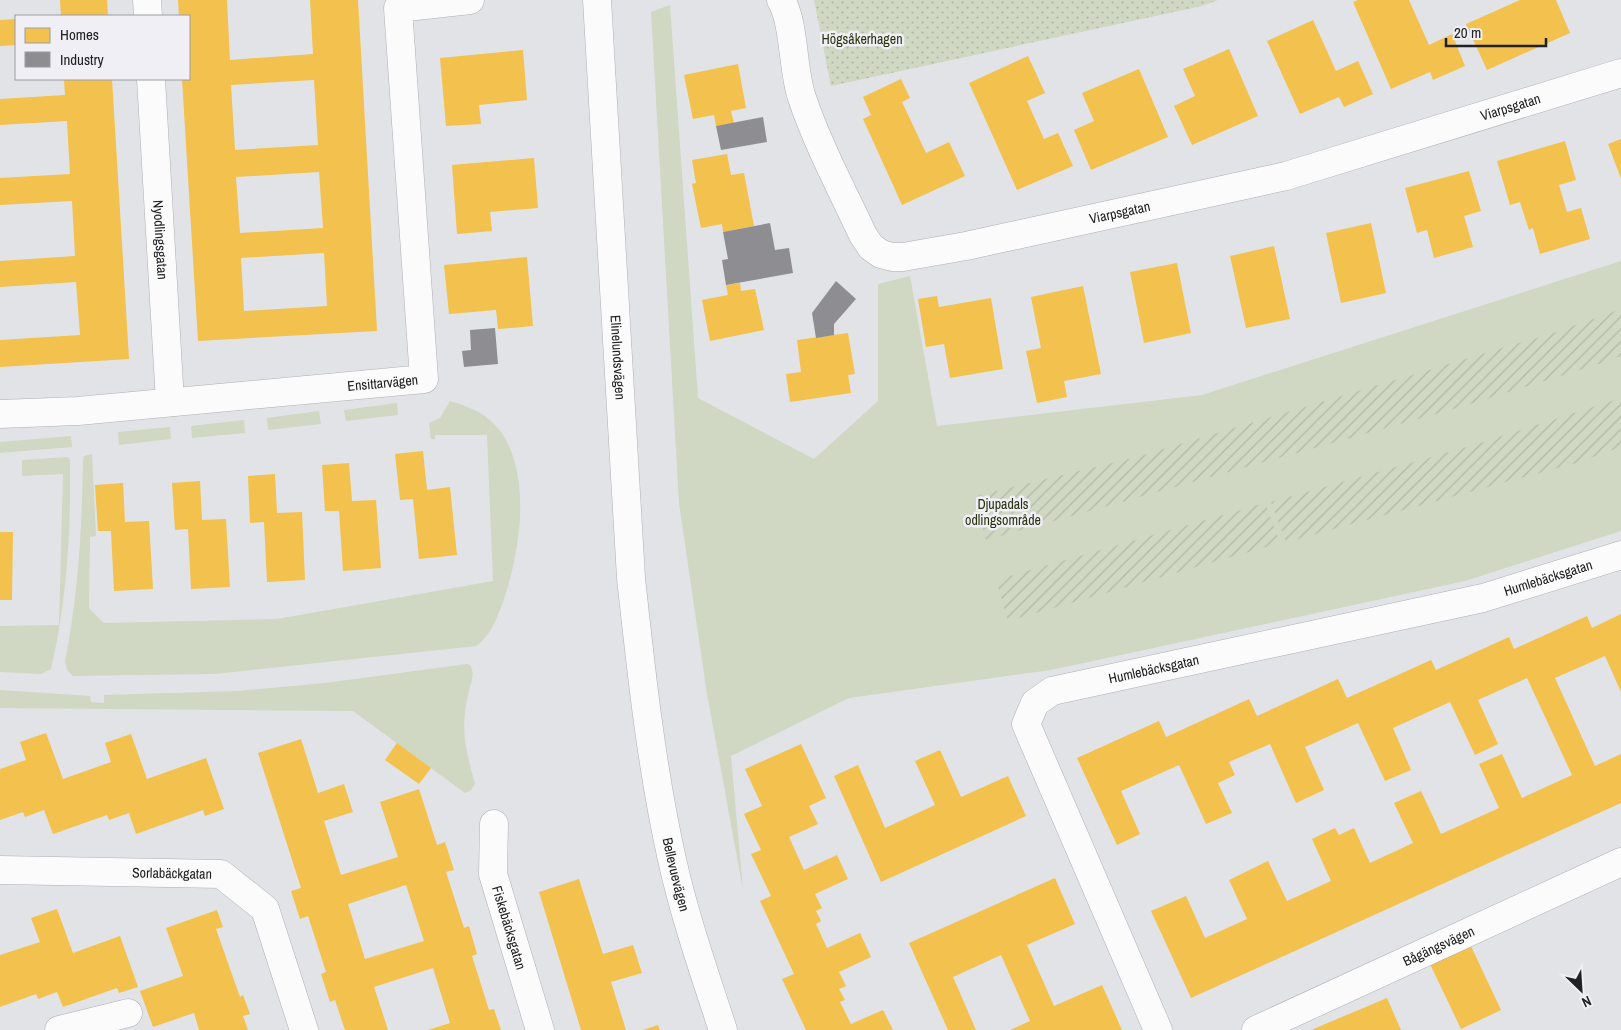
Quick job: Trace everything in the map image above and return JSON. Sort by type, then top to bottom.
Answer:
[{"type":"street","points":[[146,0],[148,15]]},
{"type":"street","name":"Ensittarvägen","points":[[0,414],[78,412],[424,379],[398,4],[470,0]]},
{"type":"street","name":"Elinelundsvägen","points":[[597,0],[630,578],[647,714]]},
{"type":"street","name":"Viarpsgatan","points":[[781,0],[788,22],[801,96],[818,136],[863,235],[871,247],[881,254],[892,257],[904,257],[966,246],[1286,176],[1621,74]]},
{"type":"street","name":"Nyodlingsgatan","points":[[151,80],[170,402]]},
{"type":"street","name":"Humlebäcksgatan","points":[[1158,1030],[1026,724],[1035,702],[1052,692],[1484,598],[1621,555]]},
{"type":"street","name":"Bellevuevägen","points":[[647,714],[673,864],[687,921],[723,1030]]},
{"type":"street","name":"Fiskebäcksgatan","points":[[494,824],[493,874],[540,1030]]},
{"type":"street","name":"Bågängsvägen","points":[[1256,1030],[1621,862]]},
{"type":"street","name":"Sorlabäckgatan","points":[[0,870],[221,874],[264,909],[304,1030]]},
{"type":"street","points":[[59,1030],[128,1013]]},
{"type":"green space","name":"Högsåkerhagen","points":[[814,0],[1218,0],[1202,6],[831,86]]},
{"type":"green space","points":[[670,5],[698,398],[814,459],[878,401],[878,284],[910,276],[937,426],[1202,395],[1621,261],[1621,531],[1465,581],[1051,670],[849,698],[731,756],[743,890],[706,688],[679,503],[651,12]]},
{"type":"green space","name":"Djupadals odlingsområde","points":[[1621,309],[1621,356],[1602,363],[1457,408],[986,540],[975,496],[1133,458],[1553,333]]},
{"type":"green space","points":[[1621,398],[1621,447],[1576,463],[1286,542],[1271,502],[1474,445]]},
{"type":"green space","points":[[450,401],[478,412],[490,420],[501,432],[511,450],[517,471],[520,493],[518,539],[509,582],[493,627],[476,646],[215,674],[73,676],[67,670],[65,662],[73,612],[82,512],[83,461],[84,456],[92,454],[96,536],[90,537],[89,608],[104,623],[277,619],[493,581],[487,435],[435,435],[435,439],[431,439],[429,423],[440,418]]},
{"type":"green space","points":[[397,403],[398,415],[346,421],[344,410]]},
{"type":"green space","points":[[319,411],[321,424],[268,430],[267,418]]},
{"type":"green space","points":[[244,420],[245,433],[192,438],[191,426]]},
{"type":"green space","points":[[170,427],[171,439],[119,445],[118,432]]},
{"type":"green space","points":[[71,436],[72,447],[0,453],[0,442]]},
{"type":"green space","points":[[68,457],[70,460],[70,487],[67,565],[61,617],[51,669],[41,674],[0,672],[0,626],[59,625],[63,474],[22,476],[22,460]]},
{"type":"green space","name":"Djupadals odlingsområde","points":[[1265,503],[1280,543],[1008,621],[996,580]]},
{"type":"green space","points":[[467,664],[472,669],[473,676],[466,707],[464,729],[475,784],[471,790],[465,793],[353,711],[0,708],[0,690],[90,696],[91,702],[104,703],[104,695],[237,691],[325,683]]},
{"type":"building: Homes","points":[[60,0],[107,0],[108,15],[61,15]]},
{"type":"building: Homes","points":[[178,0],[227,0],[230,60],[313,54],[310,0],[358,0],[377,331],[198,341],[182,80],[190,80],[190,15],[179,15]],"holes":[[[314,80],[318,145],[235,150],[231,85]],[[319,172],[323,228],[240,233],[236,177]],[[324,253],[327,306],[244,311],[241,258]]]},
{"type":"building: Homes","points":[[1358,0],[1409,0],[1429,45],[1452,34],[1465,66],[1433,80],[1430,72],[1391,89],[1353,2]]},
{"type":"building: Homes","points":[[1520,0],[1556,0],[1570,33],[1487,70],[1466,24]]},
{"type":"building: Homes","points":[[15,19],[15,45],[0,46],[0,20]]},
{"type":"building: Homes","points":[[1313,20],[1336,71],[1358,61],[1373,94],[1344,107],[1339,97],[1300,114],[1267,41]]},
{"type":"building: Homes","points":[[1229,49],[1258,116],[1192,145],[1174,106],[1195,96],[1183,69]]},
{"type":"building: Homes","points":[[523,50],[527,100],[479,105],[481,124],[446,126],[440,58]]},
{"type":"building: Homes","points":[[1028,56],[1045,93],[1027,101],[1044,139],[1058,133],[1073,166],[1017,190],[969,83]]},
{"type":"building: Homes","points":[[738,64],[746,108],[731,111],[734,123],[716,126],[714,115],[693,119],[684,75]]},
{"type":"building: Homes","points":[[1139,69],[1168,137],[1091,170],[1074,130],[1094,121],[1082,93]]},
{"type":"building: Homes","points":[[901,79],[910,98],[902,102],[926,153],[949,142],[965,176],[902,205],[863,119],[871,115],[863,97]]},
{"type":"building: Homes","points":[[64,80],[112,80],[129,359],[0,367],[0,340],[80,335],[76,282],[0,287],[0,261],[75,256],[72,201],[0,205],[0,178],[70,174],[67,121],[0,125],[0,99],[65,95]]},
{"type":"building: Homes","points":[[1621,139],[1621,179],[1608,144]]},
{"type":"building: Homes","points":[[1565,141],[1576,180],[1559,185],[1567,212],[1581,208],[1590,239],[1540,254],[1533,228],[1529,230],[1520,202],[1510,205],[1497,161]]},
{"type":"building: Homes","points":[[727,154],[731,175],[744,173],[754,226],[723,232],[722,224],[701,228],[692,184],[696,183],[692,160]]},
{"type":"building: Homes","points":[[534,158],[538,208],[490,212],[492,231],[457,234],[452,165]]},
{"type":"building: Homes","points":[[1469,171],[1481,211],[1464,216],[1473,247],[1434,258],[1427,230],[1417,233],[1405,188]]},
{"type":"building: Homes","points":[[1371,223],[1386,293],[1341,303],[1326,233]]},
{"type":"building: Homes","points":[[1274,246],[1290,319],[1246,328],[1230,256]]},
{"type":"building: Homes","points":[[527,257],[533,326],[498,329],[496,310],[449,314],[444,265]]},
{"type":"building: Homes","points":[[1177,263],[1191,333],[1144,343],[1130,272]]},
{"type":"building: Homes","points":[[740,283],[741,291],[755,289],[764,330],[710,341],[702,300],[728,295],[726,285]]},
{"type":"building: Homes","points":[[1083,286],[1101,374],[1064,381],[1067,397],[1037,403],[1026,351],[1041,348],[1031,297]]},
{"type":"building: Homes","points":[[937,296],[939,307],[991,298],[1003,369],[950,378],[944,344],[926,347],[918,299]]},
{"type":"building: Homes","points":[[848,333],[855,374],[848,375],[851,393],[790,402],[786,374],[801,372],[797,340]]},
{"type":"building: Homes","points":[[423,451],[427,490],[450,487],[457,555],[419,559],[413,499],[400,500],[395,454]]},
{"type":"building: Homes","points":[[349,463],[352,501],[376,500],[381,568],[343,571],[339,511],[325,511],[322,465]]},
{"type":"building: Homes","points":[[275,474],[277,513],[302,512],[305,580],[267,582],[264,522],[250,523],[248,476]]},
{"type":"building: Homes","points":[[200,481],[202,520],[226,519],[230,587],[191,589],[188,529],[175,530],[172,483]]},
{"type":"building: Homes","points":[[123,483],[125,522],[149,521],[153,589],[114,591],[111,531],[98,531],[95,485]]},
{"type":"building: Homes","points":[[0,532],[13,532],[12,600],[0,600]]},
{"type":"building: Homes","points":[[1621,614],[1621,692],[1605,656],[1555,678],[1595,766],[1621,754],[1621,803],[1191,998],[1151,911],[1186,896],[1205,938],[1247,919],[1229,880],[1268,861],[1287,901],[1331,881],[1312,839],[1335,828],[1339,835],[1354,828],[1370,863],[1413,843],[1394,803],[1421,791],[1441,834],[1499,808],[1479,764],[1502,754],[1522,798],[1572,775],[1527,678],[1478,700],[1498,744],[1475,755],[1450,702],[1393,728],[1411,770],[1385,781],[1358,723],[1305,747],[1324,790],[1296,803],[1270,744],[1229,762],[1235,775],[1218,783],[1232,813],[1206,824],[1179,765],[1121,791],[1140,834],[1117,845],[1077,758],[1159,721],[1166,737],[1249,699],[1257,716],[1338,679],[1347,698],[1431,660],[1436,670],[1509,637],[1514,649],[1587,616],[1592,628]]},
{"type":"building: Homes","points":[[46,733],[63,779],[111,762],[105,743],[131,734],[147,779],[206,758],[224,809],[205,816],[203,810],[136,834],[129,813],[109,820],[107,815],[53,834],[44,810],[25,817],[23,812],[0,820],[0,769],[26,760],[20,742]]},
{"type":"building: Homes","points":[[301,739],[318,793],[344,784],[353,812],[324,821],[341,875],[398,857],[380,802],[419,789],[437,845],[445,842],[454,870],[446,872],[464,928],[469,926],[477,954],[472,956],[489,1010],[494,1009],[501,1030],[428,1030],[450,1023],[433,968],[374,987],[388,1030],[345,1030],[335,1000],[330,1002],[321,974],[326,972],[308,916],[300,919],[291,891],[301,888],[258,753]],"holes":[[[406,885],[424,941],[365,959],[348,904]]]},
{"type":"building: Homes","points":[[397,743],[431,768],[419,784],[385,760]]},
{"type":"building: Homes","points":[[801,744],[826,798],[809,806],[818,824],[789,837],[804,870],[837,855],[848,879],[815,894],[822,908],[816,911],[821,921],[816,924],[827,948],[860,933],[871,957],[839,972],[846,986],[839,989],[845,1000],[840,1002],[851,1024],[883,1010],[893,1030],[806,1030],[782,979],[794,974],[760,901],[771,896],[751,854],[761,850],[744,814],[762,806],[745,769]]},
{"type":"building: Homes","points":[[940,750],[961,797],[1008,776],[1026,816],[881,882],[834,776],[858,765],[885,828],[935,805],[915,761]]},
{"type":"building: Homes","points":[[1055,878],[1075,924],[1027,945],[1054,1006],[1102,985],[1122,1030],[1010,1030],[1030,1021],[1001,955],[953,977],[976,1030],[948,1030],[909,943]]},
{"type":"building: Homes","points":[[579,879],[603,954],[633,945],[642,973],[611,982],[626,1030],[581,1030],[539,892]]},
{"type":"building: Homes","points":[[57,909],[73,953],[120,936],[138,987],[119,993],[117,988],[63,1007],[57,992],[38,999],[36,994],[0,1007],[0,955],[40,942],[31,918]]},
{"type":"building: Homes","points":[[217,910],[223,927],[216,929],[240,997],[243,995],[250,1014],[243,1016],[248,1030],[199,1030],[194,1013],[153,1027],[140,991],[183,976],[166,928]]},
{"type":"building: Homes","points":[[1470,944],[1501,1010],[1461,1029],[1430,964]]},
{"type":"building: Homes","points":[[1387,998],[1401,1030],[1311,1030]]},
{"type":"building: Homes","points":[[658,1025],[660,1030],[643,1030]]},
{"type":"building: Industry","points":[[763,117],[767,142],[721,150],[716,126]]},
{"type":"building: Industry","points":[[770,223],[775,250],[789,248],[793,273],[726,285],[722,260],[728,259],[723,232]]},
{"type":"building: Industry","points":[[836,281],[856,299],[834,324],[834,335],[816,338],[812,313]]},
{"type":"building: Industry","points":[[495,328],[498,364],[464,367],[462,351],[471,350],[470,330]]}]
